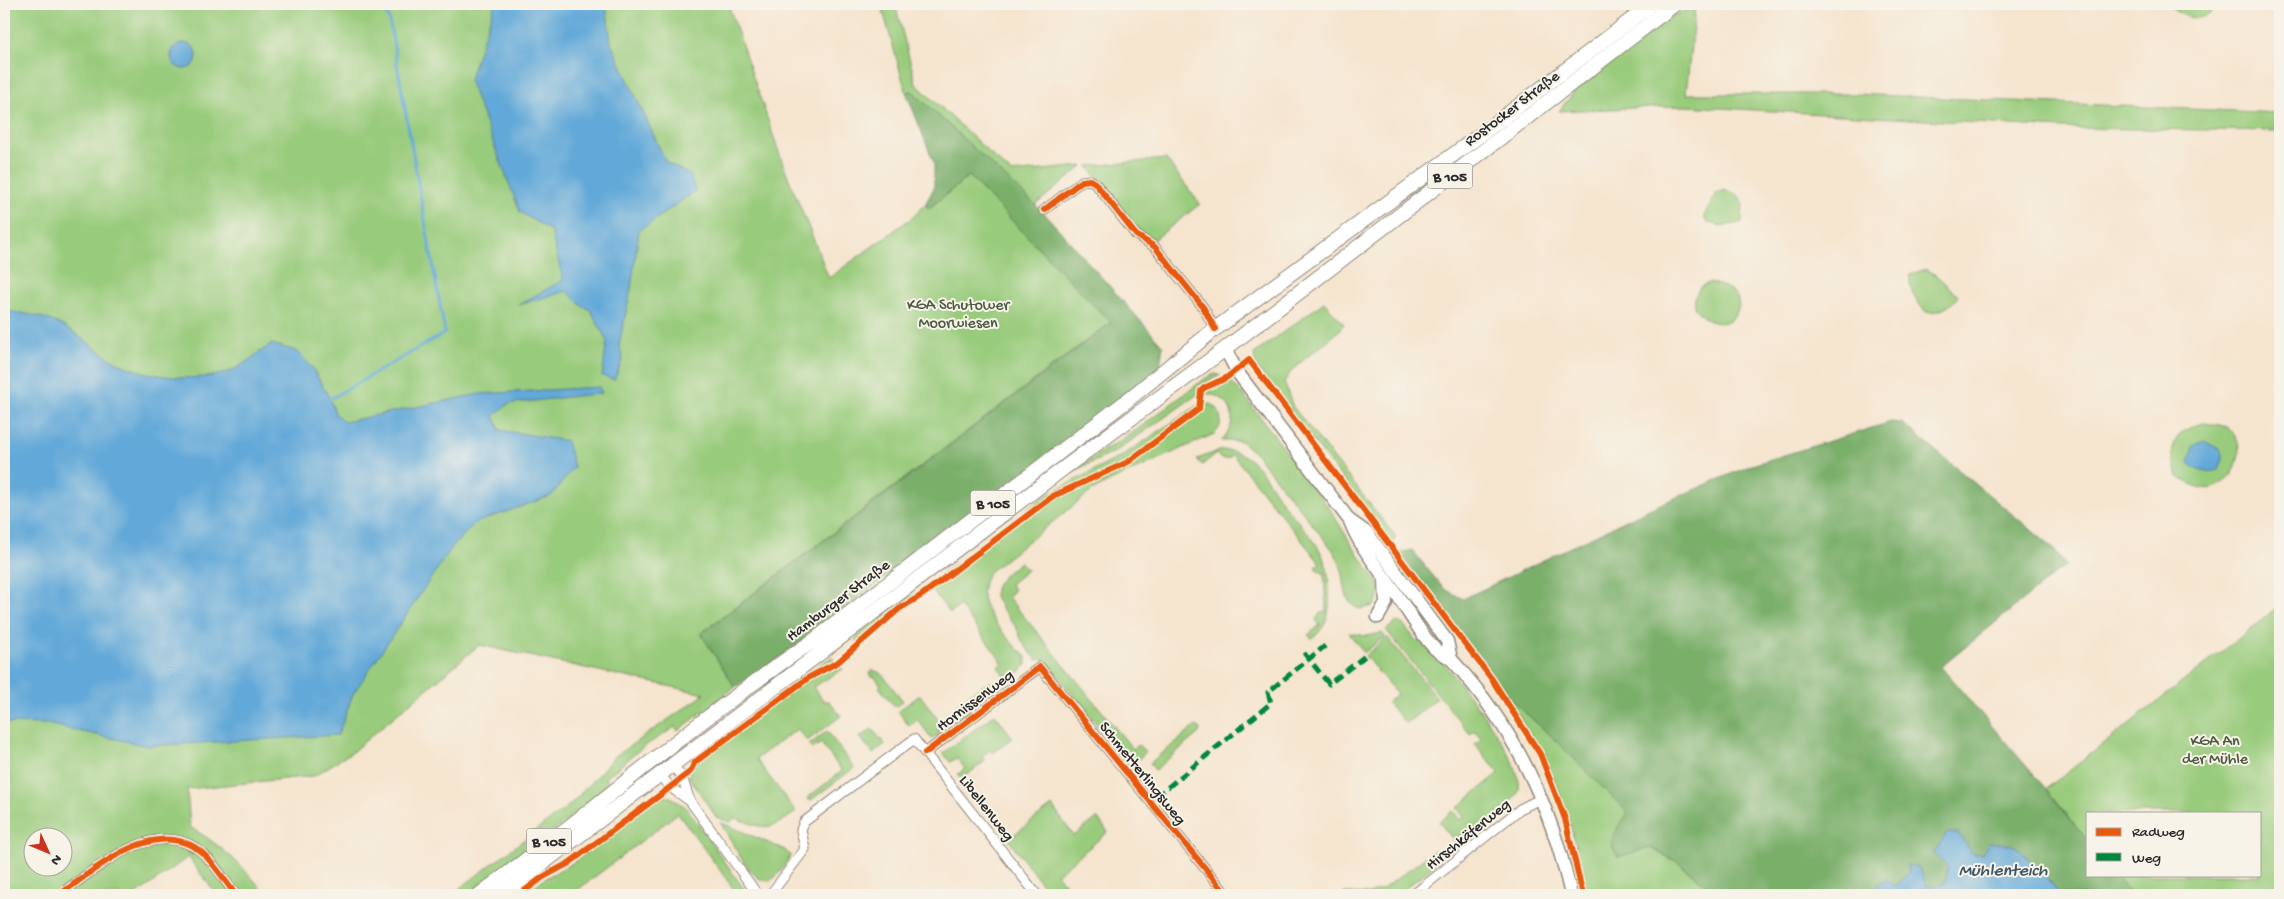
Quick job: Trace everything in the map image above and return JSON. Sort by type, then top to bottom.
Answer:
[{"type":"main road","name":"Rostocker Straße","points":[[1215,329],[1483,133],[1652,4]]},
{"type":"main road","name":"Rostocker Straße","points":[[1225,349],[1675,4]]},
{"type":"main road","points":[[1215,329],[1238,373],[1350,521],[1366,533],[1439,630],[1447,641],[1451,658],[1510,736],[1542,798],[1554,829],[1570,895]]},
{"type":"main road","name":"Hamburger Straße","points":[[479,895],[600,803],[650,761],[768,671],[814,640],[1092,427],[1215,329]]},
{"type":"main road","name":"Hamburger Straße","points":[[502,895],[1056,474],[1225,349]]},
{"type":"main road","points":[[1350,521],[1357,541],[1385,577],[1434,649],[1451,658]]},
{"type":"main road","points":[[1378,617],[1386,603],[1385,577]]},
{"type":"main road","points":[[662,752],[672,765]]},
{"type":"main road","points":[[650,761],[660,774]]},
{"type":"street","points":[[1044,210],[1082,180],[1090,180],[1136,235],[1155,247],[1203,307],[1215,329]]},
{"type":"street","name":"Hornissenweg","points":[[925,754],[1040,667]]},
{"type":"street","name":"Schmetterlingsweg","points":[[1040,667],[1226,895]]},
{"type":"street","name":"Libellenweg","points":[[770,895],[805,849],[801,830],[804,822],[914,739],[1037,895]]},
{"type":"street","points":[[672,765],[682,778],[690,801],[758,895]]},
{"type":"street","points":[[660,774],[670,787],[690,801]]},
{"type":"street","name":"Hirschkäferweg","points":[[1413,895],[1520,809],[1542,798]]},
{"type":"street","points":[[59,895],[123,851],[141,843],[168,840],[197,849],[216,868],[236,895]]},
{"type":"green space","name":"KGA Schutower Moorwiesen","points":[[4,4],[728,4],[783,164],[829,278],[914,216],[926,203],[928,209],[969,176],[1111,322],[701,633],[735,687],[678,731],[675,727],[642,748],[605,778],[608,782],[592,802],[468,895],[451,895],[571,804],[614,757],[705,694],[479,645],[352,752],[314,776],[187,789],[190,827],[213,842],[232,858],[267,895],[217,895],[188,857],[136,895],[4,895]]},
{"type":"green space","points":[[881,4],[895,4],[916,84],[1011,173],[1083,166],[1034,206],[912,91],[906,92]]},
{"type":"green space","points":[[2166,4],[2211,4],[2211,13],[2199,18],[2187,17],[2176,12]]},
{"type":"green space","points":[[1695,7],[1686,94],[1854,94],[2280,113],[2280,131],[2062,128],[1685,106],[1559,111],[1575,91],[1672,16]]},
{"type":"green space","points":[[912,91],[1044,213],[1163,346],[1160,366],[1120,399],[792,649],[735,687],[701,634],[1111,323],[969,176],[928,209],[926,203],[934,188],[934,163],[906,92]]},
{"type":"green space","points":[[1166,159],[1200,204],[1155,239],[1148,239],[1139,231],[1088,166]]},
{"type":"green space","points":[[1726,190],[1737,194],[1743,204],[1742,222],[1715,225],[1707,222],[1704,216],[1716,193]]},
{"type":"green space","points":[[1925,269],[1935,274],[1958,296],[1952,303],[1936,311],[1926,312],[1919,304],[1911,286],[1910,275]]},
{"type":"green space","points":[[1709,283],[1727,288],[1736,296],[1739,305],[1736,314],[1728,321],[1718,323],[1706,319],[1694,307],[1695,297],[1700,287]]},
{"type":"green space","points":[[1324,302],[1344,324],[1330,339],[1297,366],[1284,382],[1293,407],[1396,537],[1392,543],[1256,367],[1254,354]]},
{"type":"green space","points":[[1215,374],[1220,375],[1203,385],[1198,394],[1115,452],[1063,476],[1135,431],[1206,378]]},
{"type":"green space","points":[[1229,380],[1242,393],[1330,509],[1353,547],[1380,585],[1381,593],[1374,606],[1360,609],[1351,603],[1346,594],[1340,565],[1334,552],[1256,454],[1241,441],[1221,441],[1231,426],[1231,411],[1222,399],[1205,393],[1206,390]]},
{"type":"green space","points":[[1210,404],[1217,408],[1221,419],[1219,428],[1214,434],[1092,491],[989,572],[984,583],[983,594],[985,604],[996,624],[1026,657],[1026,665],[1017,675],[1004,675],[998,667],[1003,663],[960,606],[950,613],[931,589],[899,609],[876,627],[859,645],[855,639],[870,623],[929,584],[1045,496],[1122,456],[1197,406]]},
{"type":"green space","points":[[1891,422],[1902,423],[2053,548],[2066,565],[1941,667],[2086,839],[2086,876],[2117,876],[2132,895],[2060,895],[2045,874],[1982,854],[1973,854],[1948,867],[1945,883],[1928,887],[1918,867],[1907,865],[1910,872],[1895,886],[1876,886],[1870,895],[1718,895],[1676,861],[1650,848],[1618,857],[1612,844],[1612,839],[1616,829],[1628,813],[1548,733],[1501,691],[1399,553],[1412,550],[1443,588],[1463,599],[1649,509],[1752,465]]},
{"type":"green space","points":[[2203,423],[2226,427],[2234,435],[2238,444],[2239,455],[2236,466],[2222,484],[2213,488],[2199,487],[2178,476],[2173,457],[2175,442],[2179,436],[2193,426]]},
{"type":"green space","points":[[1222,450],[1243,455],[1258,468],[1313,539],[1323,556],[1328,576],[1329,608],[1324,625],[1312,639],[1308,635],[1320,625],[1316,620],[1320,613],[1326,612],[1324,572],[1319,572],[1315,567],[1320,563],[1233,455],[1227,459],[1220,458],[1216,454],[1202,465],[1197,459]]},
{"type":"green space","points":[[1020,562],[1027,570],[1010,584],[1014,589],[1008,597],[1133,749],[1138,745],[1146,752],[1137,760],[1125,759],[1044,659],[1037,660],[1027,649],[1016,627],[1001,607],[995,593],[996,587],[1000,580]]},
{"type":"green space","name":"KGA An der Mühle","points":[[2280,606],[2280,895],[2132,895],[2117,876],[2262,876],[2262,812],[2086,812],[2086,839],[2046,789]]},
{"type":"green space","points":[[1397,622],[1404,625],[1417,642],[1423,638],[1465,690],[1499,737],[1518,778],[1518,792],[1508,805],[1461,843],[1455,842],[1439,822],[1453,811],[1460,820],[1464,817],[1457,808],[1499,773],[1475,744],[1481,738],[1475,731],[1470,734],[1386,630]]},
{"type":"green space","points":[[1349,633],[1366,636],[1382,633],[1385,636],[1364,653]]},
{"type":"green space","points":[[1387,637],[1437,698],[1406,724],[1387,702],[1397,694],[1365,656]]},
{"type":"green space","points":[[832,657],[843,669],[813,687],[824,701],[829,701],[841,716],[807,741],[797,729],[756,759],[796,812],[779,823],[767,827],[754,825],[735,818],[730,822],[716,817],[689,777],[695,762],[692,759],[803,675]]},
{"type":"green space","points":[[872,670],[881,673],[903,701],[895,707],[879,687],[881,685],[869,673]]},
{"type":"green space","points":[[995,682],[998,684],[992,694],[978,706],[956,719],[951,720],[947,717],[976,690]]},
{"type":"green space","points":[[1501,691],[1548,733],[1628,813],[1621,824],[1636,851],[1650,848],[1676,861],[1718,895],[1585,895],[1574,839],[1548,766],[1535,742]]},
{"type":"green space","points":[[920,695],[939,721],[939,734],[932,739],[918,720],[909,726],[898,711]]},
{"type":"green space","points":[[995,714],[1013,738],[993,753],[990,750],[982,756],[985,761],[962,779],[958,774],[965,769],[957,758],[950,762],[943,753]]},
{"type":"green space","points":[[1196,726],[1200,728],[1199,733],[1155,770],[1150,763]]},
{"type":"green space","points":[[872,729],[885,744],[873,754],[860,737]]},
{"type":"green space","points":[[827,731],[854,768],[810,801],[807,798],[842,771],[821,743],[812,749],[809,745]]},
{"type":"green space","points":[[659,795],[671,797],[687,808],[748,895],[738,895],[678,813],[571,895],[523,895],[544,879],[572,863]]},
{"type":"green space","points":[[1052,806],[1074,836],[1097,818],[1108,832],[1057,874],[1074,895],[1050,895],[1008,839]]},
{"type":"green space","points":[[720,822],[785,850],[791,856],[777,876],[771,880],[764,881],[749,869]]},
{"type":"green space","points":[[1435,850],[1441,854],[1440,861],[1397,895],[1342,895],[1344,893],[1368,894],[1383,889]]},
{"type":"water","points":[[495,4],[606,4],[611,43],[666,162],[690,175],[695,191],[639,231],[631,289],[619,344],[623,359],[614,380],[602,376],[607,341],[590,309],[583,307],[567,291],[518,305],[563,280],[551,231],[520,212],[469,80]]},
{"type":"water","points":[[184,43],[193,47],[197,56],[193,65],[184,69],[175,65],[171,56],[175,47]]},
{"type":"water","points":[[4,311],[37,316],[55,322],[119,363],[160,375],[190,378],[218,375],[235,369],[272,344],[296,351],[312,367],[330,399],[335,413],[344,422],[479,394],[599,387],[602,393],[508,404],[494,416],[500,430],[567,441],[574,467],[551,496],[475,523],[452,547],[353,694],[338,735],[147,746],[47,724],[4,723]]},
{"type":"water","points":[[2204,441],[2221,450],[2223,460],[2218,470],[2202,471],[2189,463],[2193,446]]},
{"type":"water","name":"Mühlenteich","points":[[1947,833],[1958,833],[1973,854],[1982,854],[1989,842],[2014,845],[2045,874],[2060,895],[1870,895],[1876,886],[1887,880],[1896,886],[1910,872],[1906,865],[1918,867],[1928,887],[1945,883],[1948,867],[1934,853]]},
{"type":"waterway","points":[[330,399],[445,333],[389,19],[381,4]]},
{"type":"marked path","points":[[1156,797],[1271,703],[1268,692],[1325,646]]},
{"type":"marked path","points":[[1304,653],[1329,684],[1365,656]]},
{"type":"cycle path","points":[[1044,210],[1082,181],[1090,180],[1095,183],[1136,235],[1155,247],[1203,307],[1215,329]]},
{"type":"cycle path","points":[[519,895],[543,877],[569,863],[690,772],[695,762],[808,678],[838,662],[899,609],[922,595],[1053,496],[1128,462],[1199,409],[1201,391],[1204,388],[1226,378],[1249,360],[1491,678],[1540,754],[1565,819],[1583,895]]},
{"type":"cycle path","points":[[925,753],[1040,667],[1227,895]]},
{"type":"cycle path","points":[[59,895],[106,861],[124,851],[160,840],[178,841],[196,848],[213,864],[236,895]]}]
